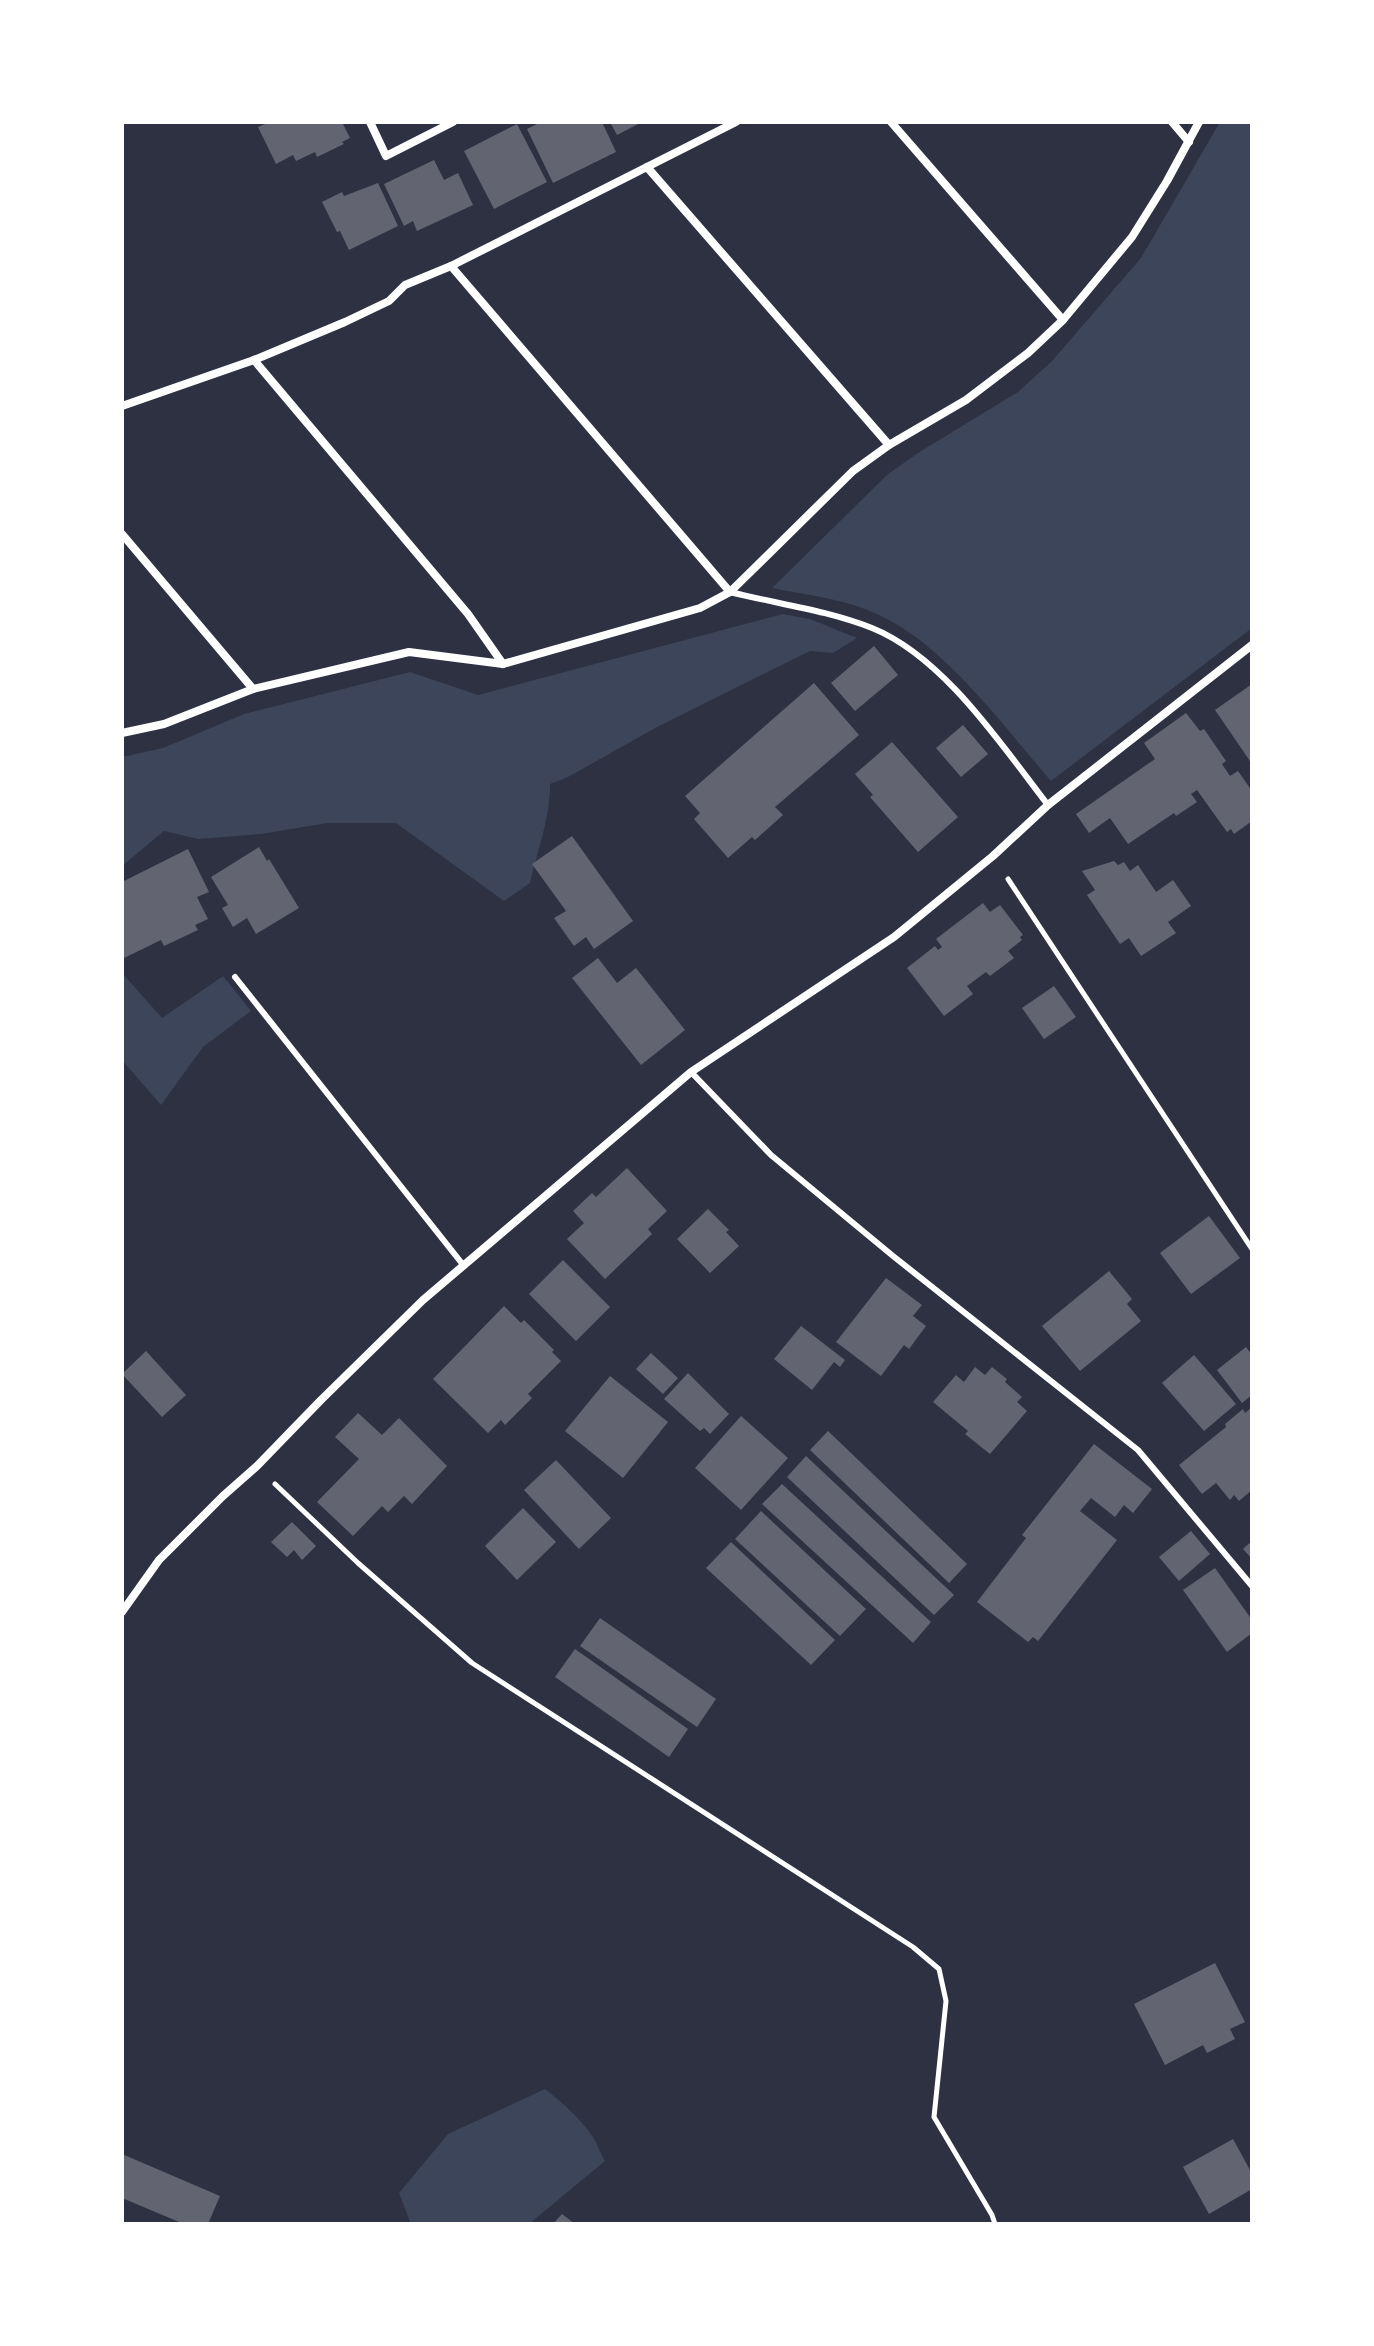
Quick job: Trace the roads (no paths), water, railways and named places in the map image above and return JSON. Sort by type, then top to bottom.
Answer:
[{"type":"street","points":[[370,122],[386,156],[453,122]]},
{"type":"street","points":[[122,406],[254,360],[389,301],[405,285],[451,266],[736,122]]},
{"type":"street","points":[[891,122],[1063,320]]},
{"type":"street","points":[[1172,122],[1189,142]]},
{"type":"street","points":[[122,733],[164,724],[253,689],[409,652],[503,664],[700,608],[730,592],[853,471],[889,445],[966,400],[1028,353],[1063,320],[1132,237],[1199,122]]},
{"type":"street","points":[[647,167],[889,445]]},
{"type":"street","points":[[451,266],[730,592]]},
{"type":"street","points":[[254,360],[468,614],[503,664]]},
{"type":"street","points":[[122,534],[253,689]]},
{"type":"street","points":[[122,1612],[159,1560],[403,1320],[464,1266],[691,1072],[894,937],[993,856],[1048,805],[1252,645]]},
{"type":"lane","points":[[730,592],[827,612],[876,629],[911,650],[947,681],[1048,805]]},
{"type":"lane","points":[[235,977],[464,1266]]},
{"type":"lane","points":[[691,1072],[771,1155],[1138,1450],[1252,1586]]}]
